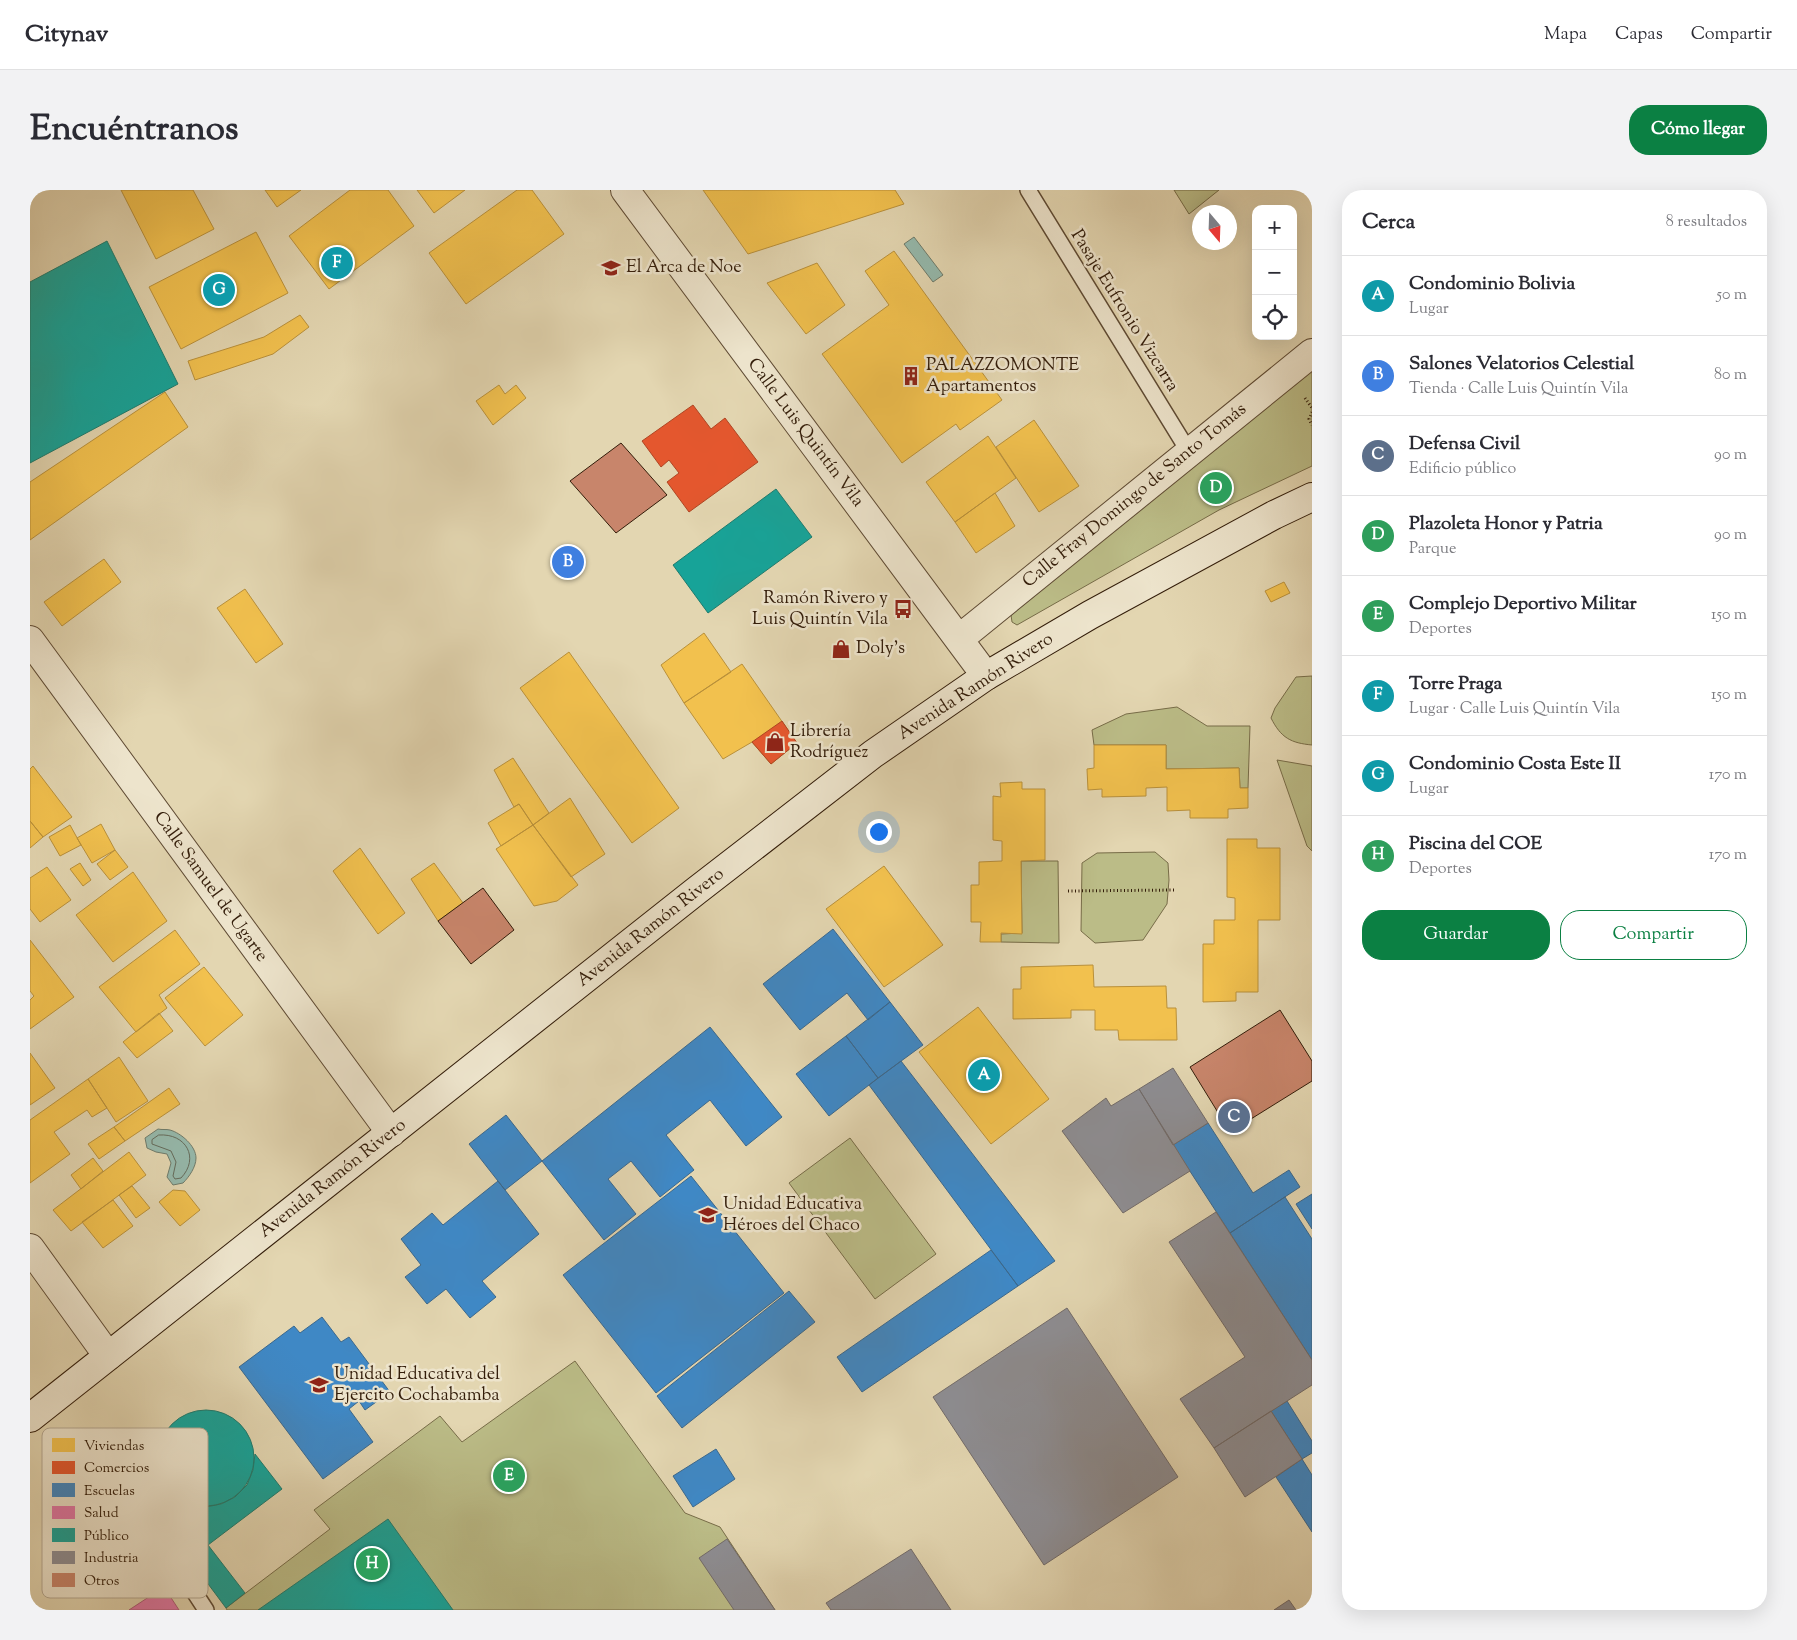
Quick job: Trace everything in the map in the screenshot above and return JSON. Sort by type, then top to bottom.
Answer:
[{"type":"street","name":"Calle Luis Quintín Vila","points":[[625,190],[986,676]]},
{"type":"street","name":"Calle Fray Domingo de Santo Tomás","points":[[959,639],[1312,353]]},
{"type":"street","name":"Avenida Ramón Rivero","points":[[30,1418],[873,754],[986,676],[1090,615],[1274,515],[1312,497]]},
{"type":"street","name":"Calle Samuel de Ugarte","points":[[30,640],[391,1133]]},
{"type":"street","points":[[30,1248],[108,1356]]},
{"type":"lane","name":"Pasaje Eufronio Vizcarra","points":[[1028,190],[1189,452]]},
{"type":"lane","points":[[198,1598],[206,1610]]},
{"type":"path","points":[[1312,412],[1309,419],[1312,425]]},
{"type":"path","points":[[1068,891],[1176,890]]},
{"type":"green space","points":[[1174,190],[1219,190],[1200,205],[1192,205],[1192,212],[1189,214]]},
{"type":"green space","points":[[1312,370],[1312,466],[1219,510],[1017,625],[1012,622],[1011,615]]},
{"type":"green space","points":[[1312,676],[1312,745],[1298,743],[1287,738],[1271,718],[1275,708],[1296,677]]},
{"type":"green space","points":[[1177,707],[1207,726],[1250,726],[1248,788],[1240,788],[1239,768],[1166,769],[1166,745],[1094,745],[1092,730],[1126,714]]},
{"type":"green space","points":[[1277,760],[1312,766],[1312,851],[1307,846]]},
{"type":"green space","points":[[1155,852],[1168,863],[1167,904],[1143,940],[1095,943],[1081,931],[1082,863],[1097,853]]},
{"type":"green space","points":[[1021,861],[1058,861],[1059,943],[1001,942],[1001,934],[1022,933]]},
{"type":"green space","points":[[850,1138],[936,1254],[875,1299],[789,1183]]},
{"type":"green space","points":[[575,1361],[685,1513],[720,1527],[775,1610],[227,1610],[226,1608],[330,1529],[314,1510],[440,1416],[462,1442]]},
{"type":"water","points":[[914,237],[943,275],[933,282],[904,244]]},
{"type":"water","points":[[158,1129],[170,1130],[179,1134],[191,1145],[195,1153],[195,1165],[183,1183],[173,1185],[167,1177],[171,1163],[167,1154],[147,1148],[145,1138]]},
{"type":"building: Viviendas","points":[[121,190],[193,190],[214,229],[156,259]]},
{"type":"building: Viviendas","points":[[265,190],[301,190],[277,207]]},
{"type":"building: Viviendas","points":[[350,190],[388,190],[414,226],[329,289],[289,236]]},
{"type":"building: Viviendas","points":[[417,190],[465,190],[434,213]]},
{"type":"building: Viviendas","points":[[517,190],[532,190],[564,234],[466,304],[429,253]]},
{"type":"building: Viviendas","points":[[703,190],[895,190],[904,204],[748,254]]},
{"type":"building: Viviendas","points":[[256,232],[288,293],[181,349],[149,287]]},
{"type":"building: Viviendas","name":"PALAZZOMONTE Apartamentos","points":[[894,251],[1002,400],[960,430],[956,424],[902,463],[822,354],[889,305],[865,271]]},
{"type":"building: Viviendas","points":[[817,263],[845,305],[806,334],[767,283]]},
{"type":"building: Viviendas","points":[[300,315],[309,327],[273,354],[195,380],[188,361],[264,337]]},
{"type":"building: Viviendas","points":[[499,385],[505,394],[516,385],[526,398],[493,425],[476,401]]},
{"type":"building: Viviendas","points":[[165,392],[188,427],[30,540],[30,482]]},
{"type":"building: Viviendas","points":[[1034,420],[1079,486],[1039,512],[996,447]]},
{"type":"building: Viviendas","points":[[988,436],[1016,478],[955,522],[926,482]]},
{"type":"building: Viviendas","points":[[995,493],[1015,526],[976,553],[955,522]]},
{"type":"building: Viviendas","points":[[104,559],[121,582],[62,626],[44,602]]},
{"type":"building: Viviendas","points":[[1284,582],[1290,593],[1271,602],[1265,591]]},
{"type":"building: Viviendas","points":[[245,589],[283,644],[256,663],[217,608]]},
{"type":"building: Viviendas","points":[[704,633],[731,672],[684,703],[661,665]]},
{"type":"building: Viviendas","points":[[569,652],[679,808],[632,843],[520,688]]},
{"type":"building: Viviendas","points":[[742,664],[797,743],[771,764],[752,742],[723,759],[684,703]]},
{"type":"building: Viviendas","points":[[1094,745],[1166,745],[1166,769],[1239,768],[1240,788],[1248,788],[1248,808],[1228,809],[1228,818],[1190,818],[1190,810],[1167,811],[1167,787],[1146,788],[1146,796],[1102,797],[1102,789],[1088,790],[1087,769],[1094,768]]},
{"type":"building: Viviendas","points":[[513,758],[549,813],[533,825],[519,804],[514,807],[494,770]]},
{"type":"building: Viviendas","points":[[33,766],[72,817],[43,837],[30,821],[30,769]]},
{"type":"building: Viviendas","points":[[1022,782],[1022,789],[1045,789],[1045,860],[1021,861],[1022,934],[1001,933],[1001,942],[980,942],[981,922],[971,922],[971,885],[979,885],[979,862],[1002,861],[1002,841],[993,840],[993,796],[1001,797],[1000,783]]},
{"type":"building: Viviendas","points":[[570,798],[605,854],[571,877],[533,825]]},
{"type":"building: Viviendas","points":[[519,804],[533,825],[501,846],[488,823]]},
{"type":"building: Viviendas","points":[[30,821],[43,837],[30,848]]},
{"type":"building: Viviendas","points":[[101,824],[115,850],[92,863],[77,838]]},
{"type":"building: Viviendas","points":[[70,825],[81,845],[60,856],[49,837]]},
{"type":"building: Viviendas","points":[[533,825],[578,885],[557,901],[534,906],[496,849]]},
{"type":"building: Viviendas","points":[[1227,839],[1257,839],[1257,848],[1280,848],[1280,920],[1258,920],[1258,992],[1236,992],[1236,1001],[1203,1002],[1203,944],[1214,944],[1214,920],[1235,920],[1235,898],[1227,897]]},
{"type":"building: Viviendas","points":[[360,848],[405,913],[378,934],[333,871]]},
{"type":"building: Viviendas","points":[[115,850],[128,867],[110,880],[97,864]]},
{"type":"building: Viviendas","points":[[80,863],[91,880],[83,886],[70,869]]},
{"type":"building: Viviendas","points":[[434,863],[463,903],[438,921],[411,879]]},
{"type":"building: Viviendas","points":[[884,866],[943,945],[884,987],[826,909]]},
{"type":"building: Viviendas","points":[[47,867],[71,900],[40,922],[30,909],[30,878]]},
{"type":"building: Viviendas","points":[[133,872],[167,921],[113,962],[76,915]]},
{"type":"building: Viviendas","points":[[175,930],[200,964],[159,995],[167,1008],[136,1032],[99,987]]},
{"type":"building: Viviendas","points":[[30,940],[74,997],[30,1029],[30,1000],[34,996],[30,991]]},
{"type":"building: Viviendas","points":[[1093,965],[1094,987],[1166,986],[1167,1008],[1176,1008],[1177,1040],[1119,1040],[1118,1030],[1095,1030],[1095,1010],[1071,1010],[1071,1018],[1013,1019],[1013,989],[1021,989],[1021,967]]},
{"type":"building: Viviendas","points":[[204,967],[243,1015],[205,1046],[165,998]]},
{"type":"building: Viviendas","points":[[978,1007],[1049,1099],[991,1144],[919,1052]]},
{"type":"building: Viviendas","points":[[159,1013],[173,1031],[137,1058],[123,1042]]},
{"type":"building: Viviendas","points":[[30,1053],[55,1088],[30,1105]]},
{"type":"building: Viviendas","points":[[119,1057],[148,1101],[116,1122],[88,1079]]},
{"type":"building: Viviendas","points":[[88,1079],[107,1108],[92,1117],[87,1110],[54,1132],[70,1154],[30,1183],[30,1120]]},
{"type":"building: Viviendas","points":[[169,1088],[180,1104],[125,1141],[114,1127]]},
{"type":"building: Viviendas","points":[[114,1127],[125,1141],[99,1159],[88,1144]]},
{"type":"building: Viviendas","points":[[129,1152],[146,1175],[71,1231],[53,1210]]},
{"type":"building: Viviendas","points":[[93,1158],[103,1171],[81,1189],[71,1175]]},
{"type":"building: Viviendas","points":[[132,1186],[150,1208],[136,1218],[119,1195]]},
{"type":"building: Viviendas","points":[[173,1190],[185,1191],[200,1210],[180,1226],[159,1202]]},
{"type":"building: Viviendas","points":[[113,1200],[133,1226],[103,1248],[82,1222]]},
{"type":"building: Comercios","points":[[693,405],[711,429],[725,418],[758,462],[689,512],[667,482],[679,473],[669,460],[661,467],[642,441]]},
{"type":"building: Comercios","points":[[782,721],[797,743],[771,764],[752,742]]},
{"type":"building: Escuelas","points":[[833,929],[890,1002],[868,1020],[847,993],[800,1030],[763,984]]},
{"type":"building: Escuelas","points":[[890,1002],[923,1045],[878,1078],[846,1036]]},
{"type":"building: Escuelas","points":[[710,1027],[782,1117],[746,1146],[710,1100],[666,1135],[694,1170],[660,1197],[631,1161],[608,1179],[636,1214],[604,1240],[542,1161]]},
{"type":"building: Escuelas","points":[[846,1036],[878,1078],[829,1116],[796,1074]]},
{"type":"building: Escuelas","points":[[901,1061],[1055,1261],[1018,1286],[869,1085]]},
{"type":"building: Escuelas","points":[[506,1115],[542,1161],[505,1190],[469,1144]]},
{"type":"building: Escuelas","points":[[1208,1123],[1253,1193],[1289,1170],[1300,1187],[1230,1233],[1173,1145]]},
{"type":"building: Escuelas","points":[[691,1176],[784,1293],[656,1393],[563,1275]]},
{"type":"building: Escuelas","points":[[498,1181],[539,1234],[482,1281],[496,1297],[470,1318],[446,1289],[427,1304],[405,1277],[421,1265],[401,1239],[432,1213],[443,1225]]},
{"type":"building: Escuelas","points":[[1312,1194],[1312,1229],[1296,1204]]},
{"type":"building: Escuelas","points":[[1285,1197],[1312,1239],[1312,1360],[1230,1233]]},
{"type":"building: Escuelas","points":[[991,1250],[1018,1286],[862,1392],[837,1357]]},
{"type":"building: Escuelas","points":[[789,1291],[815,1322],[682,1428],[657,1396]]},
{"type":"building: Escuelas","points":[[322,1317],[341,1342],[349,1337],[390,1392],[365,1410],[359,1401],[349,1409],[373,1442],[323,1479],[239,1367],[294,1326],[300,1333]]},
{"type":"building: Escuelas","points":[[1287,1401],[1312,1441],[1312,1453],[1302,1459],[1271,1411]]},
{"type":"building: Escuelas","points":[[716,1449],[735,1479],[693,1507],[673,1476]]},
{"type":"building: Escuelas","points":[[1302,1459],[1312,1475],[1312,1532],[1276,1477]]},
{"type":"building: Salud","points":[[147,1598],[171,1598],[179,1610],[129,1610]]},
{"type":"building: Público","points":[[107,241],[178,384],[30,463],[30,282]]},
{"type":"building: Público","points":[[776,489],[812,537],[708,613],[673,565]]},
{"type":"building: Público","points":[[206,1410],[215,1411],[233,1418],[240,1424],[246,1431],[253,1449],[253,1467],[246,1485],[233,1498],[208,1506],[208,1428],[169,1428],[179,1418],[188,1414]]},
{"type":"building: Público","points":[[255,1454],[282,1489],[208,1545],[208,1507],[221,1504],[235,1497],[247,1485],[253,1470]]},
{"type":"building: Público","points":[[388,1519],[453,1610],[258,1610]]},
{"type":"building: Público","points":[[208,1545],[245,1593],[226,1608],[208,1584]]},
{"type":"building: Industria","points":[[1173,1068],[1208,1123],[1173,1145],[1139,1089]]},
{"type":"building: Industria","points":[[1139,1089],[1190,1171],[1123,1213],[1062,1131],[1106,1098],[1111,1106]]},
{"type":"building: Industria","points":[[1216,1212],[1312,1360],[1312,1385],[1214,1448],[1180,1399],[1245,1357],[1169,1242]]},
{"type":"building: Industria","points":[[1067,1308],[1178,1477],[1044,1565],[933,1397]]},
{"type":"building: Industria","points":[[1271,1411],[1302,1459],[1245,1497],[1214,1448]]},
{"type":"building: Industria","points":[[727,1539],[775,1610],[734,1610],[699,1558]]},
{"type":"building: Industria","points":[[911,1549],[951,1610],[831,1610],[826,1603]]},
{"type":"building: Industria","points":[[1289,1600],[1296,1610],[1274,1610]]},
{"type":"building: Otros","points":[[621,443],[667,495],[616,533],[570,481]]},
{"type":"building: Otros","points":[[483,888],[514,930],[471,964],[438,921]]},
{"type":"building: Otros","points":[[1280,1010],[1312,1061],[1312,1081],[1230,1132],[1190,1067]]},
{"type":"place","name":"Torre Praga","points":[[337,263]]},
{"type":"place","name":"El Arca de Noe","points":[[611,268]]},
{"type":"place","name":"Condominio Costa Este II","points":[[219,290]]},
{"type":"place","name":"PALAZZOMONTE Apartamentos","points":[[911,376]]},
{"type":"place","name":"Plazoleta Honor y Patria","points":[[1216,488]]},
{"type":"place","name":"Salones Velatorios Celestial","points":[[568,562]]},
{"type":"place","name":"Ramón Rivero y Luis Quintín Vila","points":[[903,609]]},
{"type":"place","name":"Doly's","points":[[841,649]]},
{"type":"place","name":"Librería Rodríguez","points":[[775,742]]},
{"type":"place","name":"Condominio Bolivia","points":[[984,1075]]},
{"type":"place","name":"Defensa Civil","points":[[1234,1117]]},
{"type":"place","name":"Unidad Educativa Héroes del Chaco","points":[[708,1215]]},
{"type":"place","name":"Unidad Educativa del Ejercito Cochabamba","points":[[319,1385]]},
{"type":"place","name":"Complejo Deportivo Militar","points":[[509,1476]]},
{"type":"place","name":"Piscina del COE","points":[[372,1564]]}]
